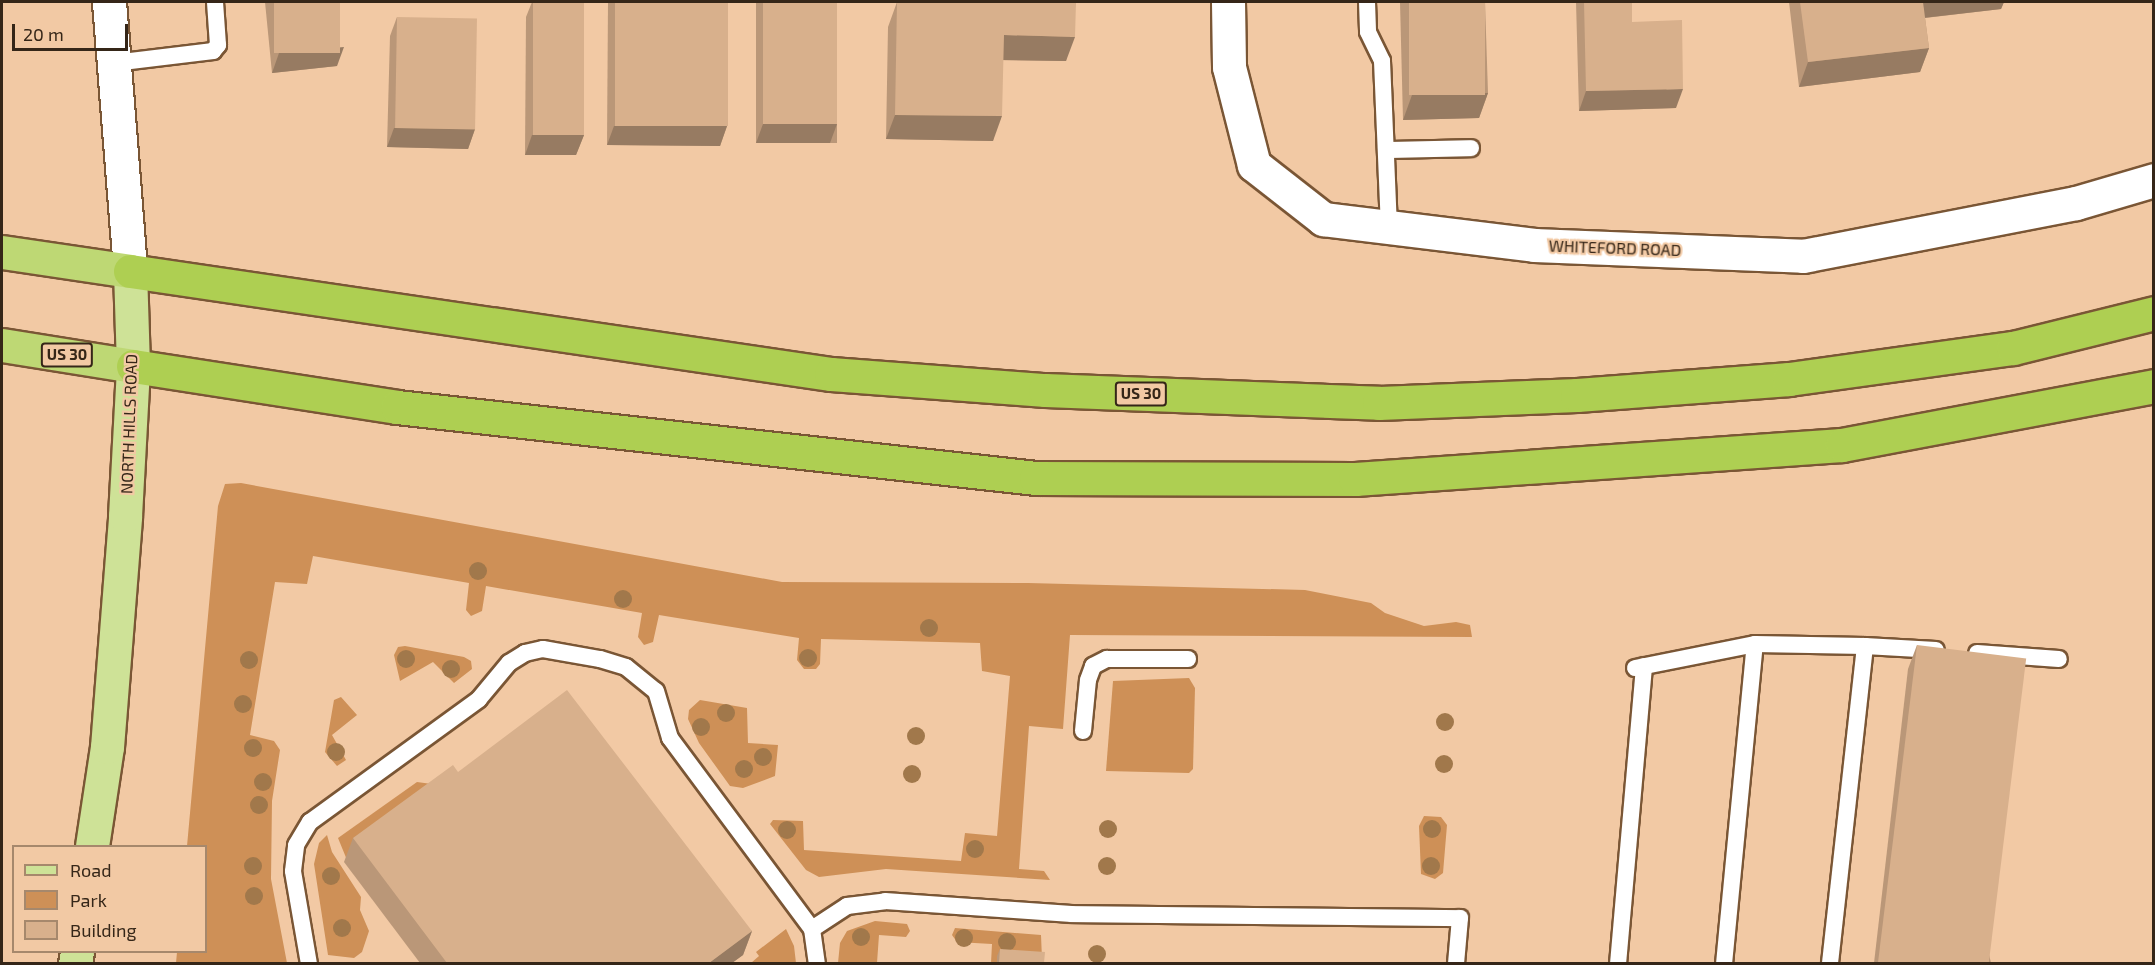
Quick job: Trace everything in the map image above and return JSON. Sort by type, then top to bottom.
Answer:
[{"type":"highway","name":"US 30","points":[[2,252],[831,374],[1045,390],[1379,403],[1576,395],[1789,379],[2013,348],[2154,314]]},
{"type":"highway","name":"US 30","points":[[2,345],[397,407],[1036,478],[1355,479],[1842,445],[2154,386]]},
{"type":"main road","name":"NORTH HILLS ROAD","points":[[92,845],[108,724],[132,366],[130,272]]},
{"type":"street","name":"NORTH HILLS ROAD","points":[[109,2],[130,272]]},
{"type":"street","name":"WHITEFORD ROAD","points":[[1228,2],[1229,67],[1254,165],[1323,219],[1389,229],[1534,245],[1803,256],[2076,203],[2154,180]]},
{"type":"lane","points":[[114,63],[213,51],[218,45],[215,2]]},
{"type":"lane","points":[[1366,2],[1368,32],[1382,61],[1389,229]]},
{"type":"lane","points":[[1386,150],[1471,148]]},
{"type":"lane","points":[[1724,963],[1755,645]]},
{"type":"lane","points":[[1618,963],[1640,667],[1755,645],[1865,646],[2059,658]]},
{"type":"lane","points":[[1830,963],[1865,646]]},
{"type":"lane","points":[[309,963],[293,872],[296,845],[310,822],[479,699],[509,663],[525,653],[543,649],[600,658],[626,668],[656,691],[670,738],[812,929],[817,963]]},
{"type":"lane","points":[[1083,730],[1088,680],[1093,666],[1107,659],[1188,658]]},
{"type":"lane","points":[[812,929],[847,906],[885,902],[1072,914],[1460,918],[1456,963]]},
{"type":"green space","points":[[241,483],[782,582],[1028,583],[1305,590],[1371,603],[1385,613],[1424,626],[1456,622],[1470,625],[1472,637],[1070,635],[1063,729],[1029,726],[1019,869],[1044,871],[1050,880],[886,869],[819,877],[806,870],[770,824],[773,820],[803,821],[804,850],[961,861],[965,833],[997,836],[1010,676],[982,671],[980,643],[821,639],[820,664],[816,669],[804,669],[797,660],[799,638],[659,615],[653,642],[644,645],[638,637],[642,613],[486,586],[482,611],[471,616],[466,610],[469,583],[313,556],[307,584],[275,582],[250,735],[274,741],[280,750],[272,801],[271,879],[287,963],[176,963],[177,953],[207,953],[207,845],[187,845],[218,506],[225,484]]},
{"type":"green space","points":[[405,646],[464,657],[471,661],[472,669],[454,683],[433,662],[400,681],[394,655],[398,647]]},
{"type":"green space","points":[[1189,678],[1195,688],[1193,769],[1189,773],[1106,771],[1113,681]]},
{"type":"green space","points":[[341,697],[357,715],[332,735],[346,760],[337,766],[325,752],[334,700]]},
{"type":"green space","points":[[700,700],[747,708],[748,743],[778,745],[775,776],[743,788],[730,786],[699,743],[688,719],[689,710]]},
{"type":"green space","points":[[417,782],[439,785],[347,860],[338,838]]},
{"type":"green space","points":[[1424,816],[1441,817],[1447,825],[1443,873],[1435,879],[1421,874],[1419,826]]},
{"type":"green space","points":[[327,835],[332,852],[361,897],[360,910],[369,931],[362,952],[354,958],[328,955],[314,864],[319,843]]},
{"type":"green space","points":[[875,921],[907,924],[910,931],[906,937],[879,935],[877,963],[838,963],[840,943],[847,931]]},
{"type":"green space","points":[[955,928],[1041,935],[1042,959],[998,956],[997,963],[991,963],[992,944],[957,942],[952,935]]},
{"type":"green space","points":[[786,929],[794,946],[796,963],[751,963],[759,956],[756,952]]},
{"type":"building","points":[[274,2],[340,2],[340,53],[274,53]]},
{"type":"building","points":[[533,2],[584,2],[584,135],[533,135]]},
{"type":"building","points":[[615,2],[728,2],[728,126],[615,126]]},
{"type":"building","points":[[763,2],[837,2],[837,124],[763,124]]},
{"type":"building","points":[[897,2],[1076,2],[1075,37],[1004,35],[1002,116],[895,115]]},
{"type":"building","points":[[1409,2],[1485,2],[1485,95],[1409,95]]},
{"type":"building","points":[[1584,2],[1632,2],[1632,22],[1682,20],[1683,89],[1586,91]]},
{"type":"building","points":[[1800,2],[1923,2],[1929,48],[1808,62]]},
{"type":"building","points":[[397,17],[477,18],[475,129],[395,128]]},
{"type":"building","points":[[1917,645],[2026,658],[1989,964],[1878,963]]},
{"type":"building","points":[[567,690],[752,931],[709,963],[447,963],[353,838],[453,765],[458,772]]},
{"type":"building","points":[[1000,949],[1045,952],[1044,963],[999,963]]}]
